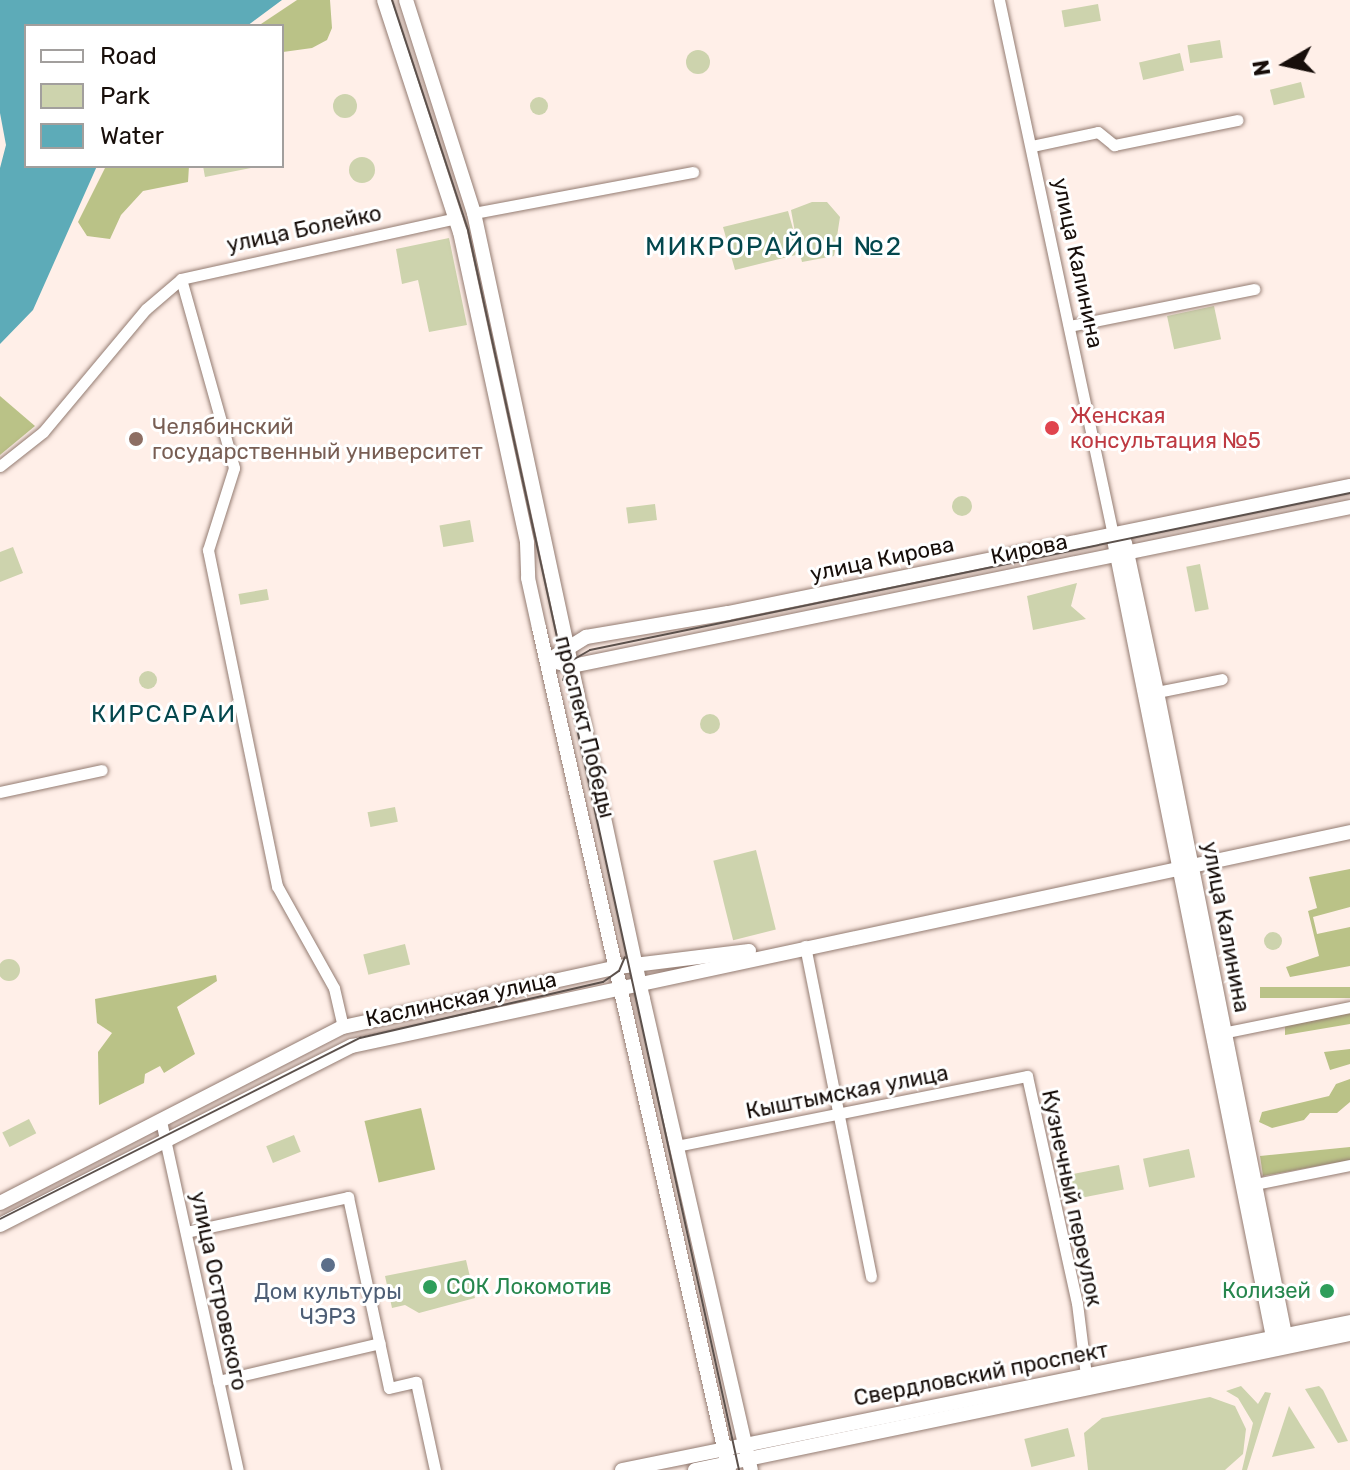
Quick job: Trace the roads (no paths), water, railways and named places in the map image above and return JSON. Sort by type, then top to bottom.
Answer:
[{"type":"main road","name":"проспект Победы","points":[[384,0],[456,218],[527,543],[530,590],[549,660],[727,1460]]},
{"type":"main road","name":"проспект Победы","points":[[406,0],[474,213],[676,1146],[748,1458]]},
{"type":"main road","name":"улица Болейко","points":[[456,218],[474,213]]},
{"type":"main road","name":"улица Кирова","points":[[549,660],[586,637],[728,613],[1350,486]]},
{"type":"main road","name":"Кирова","points":[[572,666],[1350,507]]},
{"type":"main road","name":"улица Калинина","points":[[1113,535],[1122,553],[1157,692],[1186,866]]},
{"type":"main road","name":"улица Калинина","points":[[1122,553],[1281,1340]]},
{"type":"main road","points":[[549,660],[572,666]]},
{"type":"main road","name":"Каслинская улица","points":[[0,1225],[352,1046],[778,951],[1350,832]]},
{"type":"main road","name":"Каслинская улица","points":[[0,1203],[343,1027],[618,967],[720,951],[778,951]]},
{"type":"main road","name":"улица Калинина","points":[[1219,1034],[1255,1184],[1281,1340]]},
{"type":"main road","name":"Свердловский проспект","points":[[622,1470],[748,1458],[1350,1322]]},
{"type":"main road","name":"Свердловский проспект","points":[[748,1458],[1086,1375],[1281,1340],[1350,1334]]},
{"type":"main road","name":"Свердловский проспект","points":[[695,1470],[727,1460]]},
{"type":"street","name":"улица Калинина","points":[[999,0],[1113,535]]},
{"type":"street","points":[[1032,146],[1098,132],[1114,145],[1237,120]]},
{"type":"street","name":"улица Болейко","points":[[474,213],[682,170],[693,172]]},
{"type":"street","name":"улица Болейко","points":[[0,466],[58,417],[146,309],[181,279],[456,218]]},
{"type":"street","points":[[181,279],[234,468],[208,550],[277,886],[334,988],[343,1027]]},
{"type":"street","points":[[1069,326],[1254,289]]},
{"type":"street","points":[[1157,692],[1222,679]]},
{"type":"street","points":[[0,792],[102,770]]},
{"type":"street","points":[[805,946],[871,1276]]},
{"type":"street","points":[[1219,1034],[1350,1007]]},
{"type":"street","name":"Кыштымская улица","points":[[676,1146],[839,1116],[1027,1076]]},
{"type":"street","name":"Кузнечный переулок","points":[[1027,1076],[1074,1292],[1086,1375]]},
{"type":"street","name":"улица Островского","points":[[161,1121],[238,1470]]},
{"type":"street","points":[[1255,1184],[1350,1165]]},
{"type":"street","points":[[186,1232],[348,1197],[389,1388],[416,1382],[435,1470]]},
{"type":"street","points":[[218,1381],[380,1343]]},
{"type":"water","points":[[0,0],[282,0],[250,24],[24,24],[24,168],[96,168],[33,310],[0,344],[0,168],[6,145],[0,113]]},
{"type":"tram line","points":[[392,0],[468,230],[739,1470]]},
{"type":"tram line","points":[[563,680],[571,661],[590,650],[1350,493]]},
{"type":"tram line","points":[[0,1219],[360,1038],[603,982],[619,971],[625,957]]},
{"type":"place","name":"Женская консультация №5","points":[[1052,428]]},
{"type":"place","name":"Челябинский государственный университет","points":[[136,439]]},
{"type":"place","name":"Дом культуры ЧЭРЗ","points":[[328,1265]]},
{"type":"place","name":"СОК Локомотив","points":[[430,1287]]},
{"type":"place","name":"Колизей","points":[[1327,1291]]},
{"type":"district","name":"МИКРОРАЙОН №2","points":[[774,247]]},
{"type":"district","name":"КИРСАРАИ","points":[[164,715]]}]
